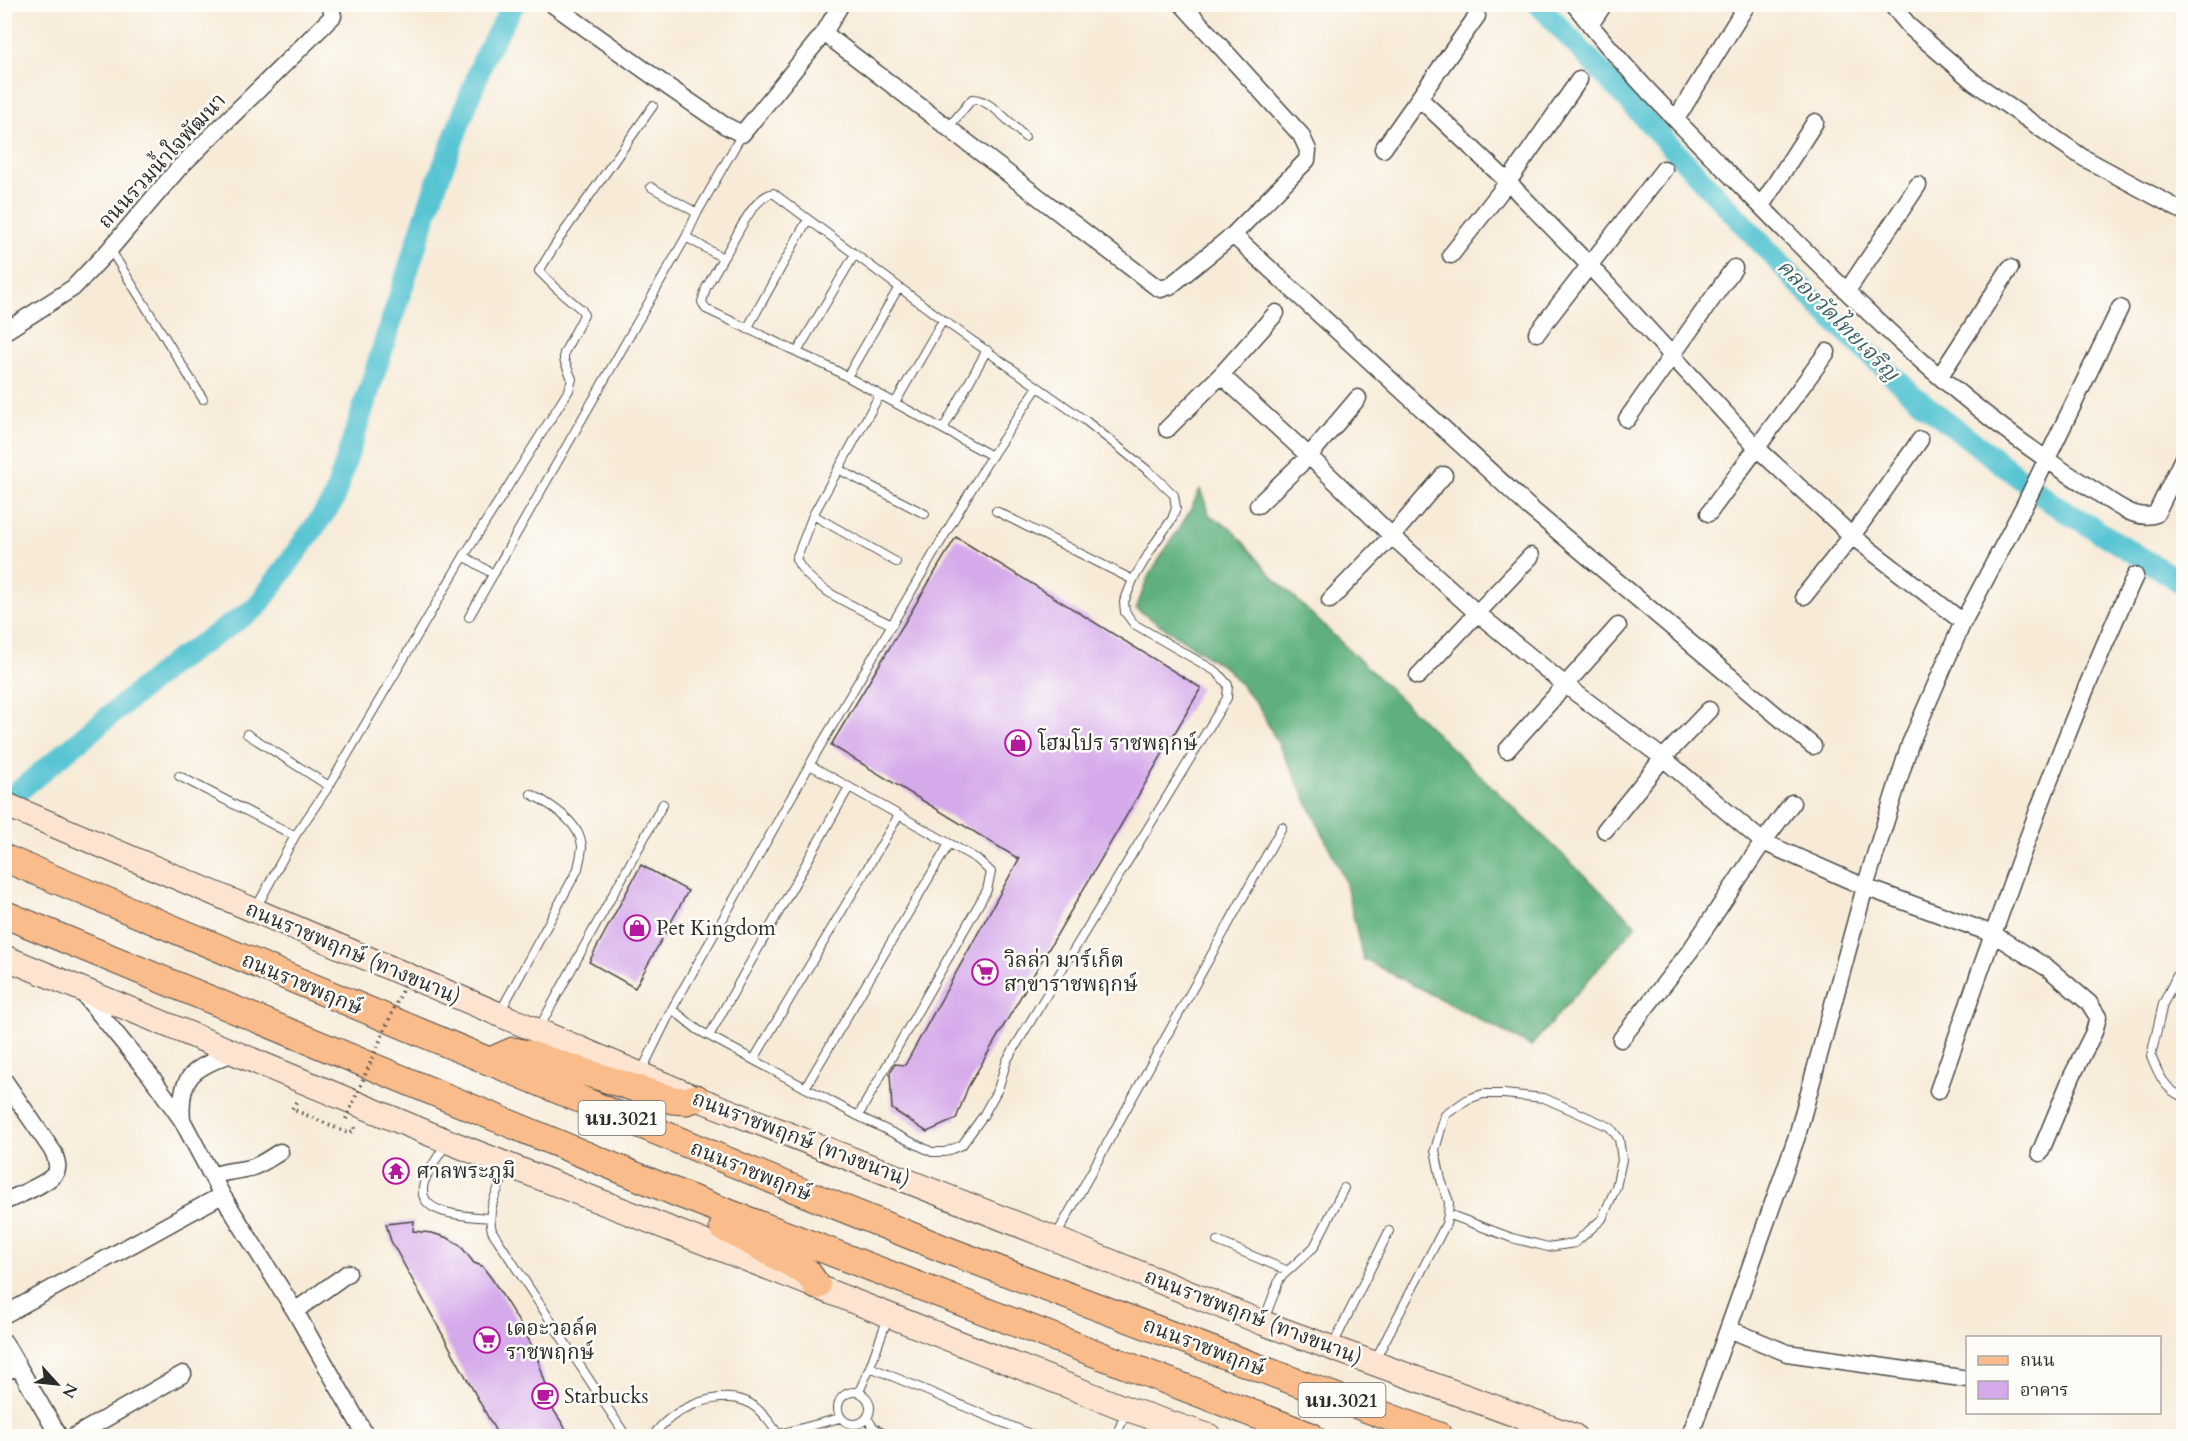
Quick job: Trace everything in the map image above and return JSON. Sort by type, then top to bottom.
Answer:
[{"type":"main road","name":"ถนนราชพฤกษ์ (ทางขนาน)","points":[[4,804],[696,1098],[1263,1323],[1574,1437]]},
{"type":"main road","name":"ถนนราชพฤกษ์","points":[[4,858],[488,1062],[944,1249],[1439,1437]]},
{"type":"main road","name":"นบ.3021","points":[[4,914],[682,1195],[1311,1437]]},
{"type":"main road","points":[[4,957],[447,1141],[1127,1409],[1209,1437]]},
{"type":"main road","points":[[488,1062],[513,1051],[672,1100],[686,1101],[696,1098]]},
{"type":"main road","points":[[682,1195],[701,1216],[807,1272],[817,1287]]},
{"type":"street","name":"ถนนรวมน้ำใจพัฒนา","points":[[4,332],[73,288],[110,249],[178,169],[333,16],[330,4]]},
{"type":"street","points":[[552,4],[667,86],[724,125],[742,134],[824,33],[841,4]]},
{"type":"street","points":[[824,33],[1161,289],[1170,286],[1233,235],[1307,160],[1308,150],[1301,135],[1182,4]]},
{"type":"street","points":[[1574,4],[1590,25],[1676,119],[1761,206],[1847,291],[2042,467],[2124,509],[2148,517],[2156,514],[2184,456]]},
{"type":"street","points":[[1590,25],[1604,4]]},
{"type":"street","points":[[1891,4],[1911,28],[1975,83],[2082,157],[2184,212]]},
{"type":"street","points":[[1676,119],[1746,6]]},
{"type":"street","points":[[1383,148],[1477,16]]},
{"type":"street","points":[[1451,255],[1508,182],[1579,80]]},
{"type":"street","points":[[1419,98],[1508,182],[1589,265],[1757,448],[1852,536],[1963,622]]},
{"type":"street","points":[[1761,206],[1815,122]]},
{"type":"street","points":[[1537,333],[1664,169]]},
{"type":"street","points":[[1847,291],[1918,185]]},
{"type":"street","points":[[1233,235],[1530,508],[1813,746]]},
{"type":"street","points":[[1628,419],[1734,268]]},
{"type":"street","points":[[1940,376],[2010,268]]},
{"type":"street","points":[[1690,1437],[1797,1136],[1865,887],[1910,744],[1963,622],[2025,504],[2120,308]]},
{"type":"street","points":[[1167,429],[1221,375],[1276,314]]},
{"type":"street","points":[[1709,513],[1827,352]]},
{"type":"street","points":[[1221,375],[1477,613],[1564,684],[1663,758],[1763,842],[1865,887],[1993,934],[2049,969],[2089,1003],[2098,1017],[2094,1032],[2072,1076],[2040,1153]]},
{"type":"street","points":[[1258,505],[1310,456],[1358,398]]},
{"type":"street","points":[[1804,596],[1852,536],[1920,440]]},
{"type":"street","points":[[1330,600],[1392,536],[1444,475]]},
{"type":"street","points":[[1418,676],[1531,556]]},
{"type":"street","points":[[1938,1091],[2031,827],[2092,671],[2135,576]]},
{"type":"street","points":[[1507,750],[1618,626]]},
{"type":"street","points":[[1605,830],[1663,758],[1709,710]]},
{"type":"street","points":[[1621,1039],[1690,951],[1792,803]]},
{"type":"street","points":[[79,988],[150,1075],[182,1120],[222,1195],[295,1311],[366,1437]]},
{"type":"street","points":[[182,1120],[180,1098],[192,1074],[203,1065],[236,1052]]},
{"type":"street","points":[[4,1080],[54,1153],[58,1165],[55,1174],[45,1181],[4,1202]]},
{"type":"street","points":[[212,1176],[259,1165],[280,1152]]},
{"type":"street","points":[[4,1315],[222,1195]]},
{"type":"street","points":[[295,1311],[348,1273]]},
{"type":"street","points":[[1729,1329],[1786,1353],[1966,1379]]},
{"type":"street","points":[[4,1342],[11,1369],[59,1437]]},
{"type":"street","points":[[75,1437],[183,1374]]},
{"type":"lane","points":[[948,128],[965,105],[972,99],[978,99],[990,105],[1025,137]]},
{"type":"lane","points":[[254,911],[296,836],[329,786],[464,556],[569,390],[572,379],[564,360],[564,352],[584,315],[582,310],[539,271],[559,238],[653,106]]},
{"type":"lane","points":[[470,617],[742,134]]},
{"type":"lane","points":[[651,187],[697,213]]},
{"type":"lane","points":[[672,1010],[686,1022],[805,1088],[932,1152],[945,1152],[962,1145],[983,1116],[998,1089],[1007,1060],[1227,698],[1228,685],[1217,672],[1134,624],[1125,612],[1124,602],[1133,580],[1172,519],[1176,508],[1174,495],[1151,473],[1086,421],[942,320],[773,193],[765,195],[739,230],[706,288],[703,306],[720,317],[847,377],[992,456]]},
{"type":"lane","points":[[747,329],[808,219]]},
{"type":"lane","points":[[686,237],[723,258]]},
{"type":"lane","points":[[110,249],[203,399]]},
{"type":"lane","points":[[797,352],[855,254]]},
{"type":"lane","points":[[847,377],[899,288]]},
{"type":"lane","points":[[896,403],[942,320]]},
{"type":"lane","points":[[943,429],[987,350]]},
{"type":"lane","points":[[640,1074],[672,1010],[810,765],[992,456],[1037,388]]},
{"type":"lane","points":[[879,396],[813,515],[796,559],[801,570],[818,586],[892,625]]},
{"type":"lane","points":[[838,470],[925,514]]},
{"type":"lane","points":[[996,511],[1133,580]]},
{"type":"lane","points":[[813,515],[897,562]]},
{"type":"lane","points":[[464,556],[493,574]]},
{"type":"lane","points":[[247,734],[329,786]]},
{"type":"lane","points":[[810,765],[977,859],[991,872],[987,890],[858,1116]]},
{"type":"lane","points":[[179,776],[296,836]]},
{"type":"lane","points":[[710,1036],[849,787]]},
{"type":"lane","points":[[499,1015],[578,870],[582,846],[577,830],[551,804],[531,794]]},
{"type":"lane","points":[[538,1032],[663,804]]},
{"type":"lane","points":[[754,1059],[899,815]]},
{"type":"lane","points":[[1055,1239],[1282,827]]},
{"type":"lane","points":[[805,1088],[949,844]]},
{"type":"lane","points":[[2184,962],[2163,1004],[2151,1056],[2166,1085],[2184,1097]]},
{"type":"lane","points":[[1373,1364],[1446,1224],[1449,1202],[1441,1180],[1435,1150],[1445,1115],[1468,1099],[1483,1094],[1544,1098],[1610,1127],[1619,1139],[1622,1160],[1616,1187],[1602,1219],[1575,1243],[1548,1247],[1512,1238],[1448,1214]]},
{"type":"lane","points":[[447,1141],[424,1184],[424,1198],[432,1206],[444,1212],[458,1216],[489,1218]]},
{"type":"lane","points":[[509,1165],[489,1218],[492,1231],[626,1437]]},
{"type":"lane","points":[[1263,1323],[1280,1278],[1286,1270],[1314,1247],[1344,1188]]},
{"type":"lane","points":[[1331,1348],[1389,1231]]},
{"type":"lane","points":[[1217,1241],[1286,1270]]},
{"type":"lane","points":[[859,1392],[890,1314]]},
{"type":"lane","points":[[870,1367],[1035,1437]]},
{"type":"lane","points":[[859,1392],[864,1395],[870,1406],[867,1418],[853,1425],[840,1418],[837,1411],[840,1398],[846,1394],[859,1392]]},
{"type":"lane","points":[[653,1437],[669,1419],[685,1409],[700,1402],[719,1398],[746,1402],[770,1423],[775,1435],[840,1418]]},
{"type":"lane","points":[[1116,1437],[1127,1409]]},
{"type":"lane","points":[[867,1418],[873,1427],[887,1437]]},
{"type":"path","points":[[292,1109],[348,1133],[355,1130],[353,1124],[346,1119],[409,974]]},
{"type":"green space","points":[[1200,489],[1210,516],[1231,528],[1273,577],[1636,925],[1531,1046],[1363,959],[1345,880],[1258,705],[1227,669],[1136,609],[1148,577],[1190,511]]},
{"type":"building","points":[[956,537],[1201,688],[968,1087],[956,1119],[927,1132],[892,1109],[890,1073],[895,1064],[905,1065],[1019,859],[831,745]]},
{"type":"building","points":[[641,865],[688,891],[635,988],[589,962]]},
{"type":"building","name":"เดอะวอล์ค ราชพฤกษ์","points":[[414,1221],[413,1231],[432,1233],[460,1245],[474,1263],[482,1266],[492,1279],[536,1354],[547,1388],[542,1392],[571,1437],[499,1437],[391,1241],[386,1224]]},
{"type":"waterway","points":[[4,803],[173,663],[257,607],[333,501],[432,196],[486,53],[514,4]]},
{"type":"waterway","name":"คลองวัดไทยเจริญ","points":[[1538,4],[1826,313],[1915,397],[2052,503],[2184,584]]},
{"type":"place","name":"โฮมโปร ราชพฤกษ์","points":[[1018,743]]},
{"type":"place","name":"Pet Kingdom","points":[[637,928]]},
{"type":"place","name":"วิลล่า มาร์เก็ต สาขาราชพฤกษ์","points":[[985,972]]},
{"type":"place","name":"ศาลพระภูมิ","points":[[396,1171]]},
{"type":"place","name":"เดอะวอล์ค ราชพฤกษ์","points":[[487,1340]]},
{"type":"place","name":"Starbucks","points":[[545,1396]]}]
